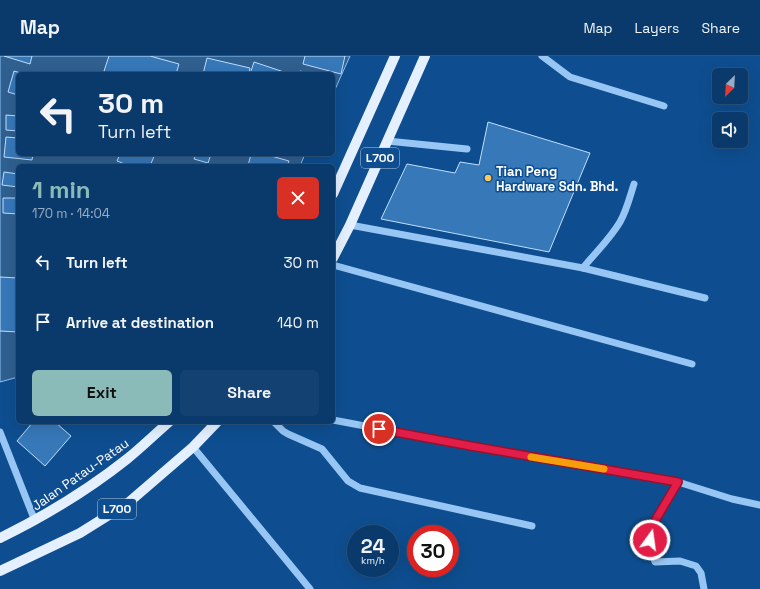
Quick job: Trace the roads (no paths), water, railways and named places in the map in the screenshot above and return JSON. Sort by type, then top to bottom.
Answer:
[{"type":"main road","name":"L700","points":[[335,190],[395,56]]},
{"type":"main road","name":"L700","points":[[335,254],[350,225],[425,56]]},
{"type":"main road","name":"Jalan Patau-Patau","points":[[0,538],[35,521],[78,495],[128,458],[167,424]]},
{"type":"main road","name":"L700","points":[[0,572],[80,533],[128,503],[193,447],[214,424]]},
{"type":"street","points":[[542,56],[570,77],[664,106]]},
{"type":"street","points":[[388,140],[467,149]]},
{"type":"street","points":[[583,268],[620,221],[634,184]]},
{"type":"street","points":[[350,225],[583,268],[705,298]]},
{"type":"street","points":[[335,266],[692,364]]},
{"type":"street","points":[[335,420],[678,482],[732,499],[760,505]]},
{"type":"street","points":[[276,424],[288,434],[322,449],[348,481],[360,488],[532,526]]},
{"type":"street","points":[[0,432],[35,521]]},
{"type":"street","points":[[193,447],[310,589]]},
{"type":"street","points":[[678,482],[649,531],[651,549],[655,562],[680,561],[696,566],[701,573],[704,589]]},
{"type":"water","points":[[0,56],[350,56],[335,90],[335,72],[16,72],[16,156],[304,156],[301,164],[16,164],[16,378],[0,382]]},
{"type":"place","name":"Tian Peng Hardware Sdn. Bhd.","points":[[488,178]]}]
